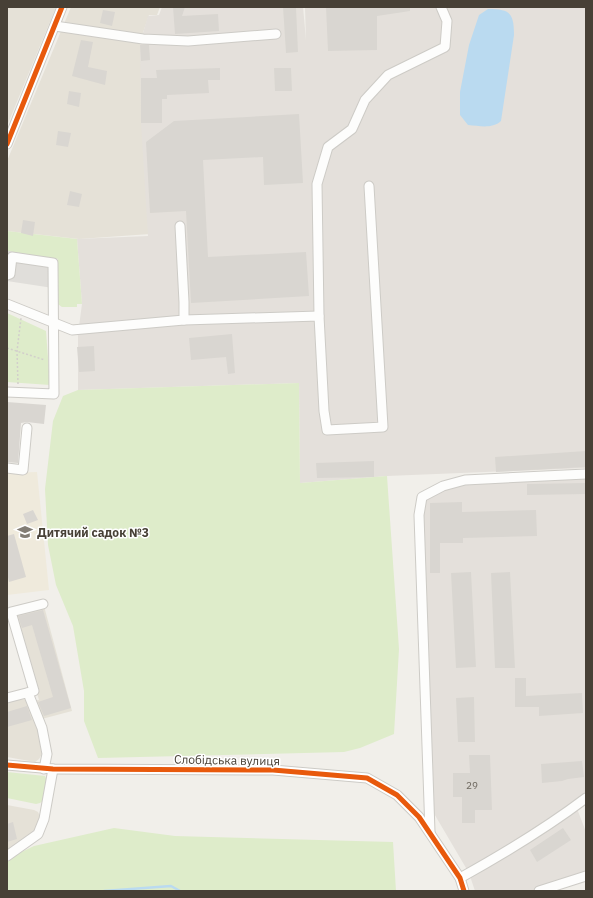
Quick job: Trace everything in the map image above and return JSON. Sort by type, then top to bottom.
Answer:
[{"type":"street","points":[[7,144],[62,7]]},
{"type":"street","points":[[369,186],[383,427],[327,430],[324,411],[319,316],[318,184],[328,147],[352,129],[365,100],[388,75],[444,47],[447,21],[441,7]]},
{"type":"street","points":[[55,26],[150,40],[188,41],[276,34]]},
{"type":"street","points":[[180,226],[184,320]]},
{"type":"street","points":[[7,275],[10,274],[12,257],[53,264],[52,322],[54,394],[7,392]]},
{"type":"street","points":[[7,304],[72,330],[184,320],[319,316]]},
{"type":"street","points":[[7,468],[23,470],[27,428]]},
{"type":"street","points":[[430,832],[419,515],[422,497],[443,486],[465,480],[586,474]]},
{"type":"street","points":[[7,698],[34,691],[11,612],[43,604]]},
{"type":"street","points":[[7,856],[38,834],[44,819],[48,769],[47,754],[42,728],[28,693]]},
{"type":"street","name":"Слобідська вулиця","points":[[7,765],[48,769],[273,770],[367,778],[397,794],[419,817],[460,878],[464,891]]},
{"type":"street","points":[[460,878],[554,823],[586,798]]},
{"type":"street","points":[[539,891],[586,876]]},
{"type":"path","points":[[19,392],[17,351],[22,310]]},
{"type":"path","points":[[7,348],[53,363]]},
{"type":"shaded area","points":[[7,7],[56,7],[7,126]]},
{"type":"shaded area","points":[[71,7],[160,7],[157,15],[149,15],[140,41],[150,234],[79,239],[7,231],[7,161]]},
{"type":"shaded area","points":[[162,7],[303,7],[306,40],[305,7],[586,7],[586,468],[387,476],[300,483],[299,383],[78,390],[78,334],[82,304],[77,239],[148,236],[141,123],[140,43],[148,16],[159,15]]},
{"type":"shaded area","points":[[8,251],[57,259],[53,288],[7,281]]},
{"type":"shaded area","name":"Дитячий садок №3","points":[[37,472],[49,590],[7,595],[7,473]]},
{"type":"shaded area","points":[[586,474],[586,798],[576,806],[586,832],[586,876],[541,891],[475,891],[469,873],[429,805],[422,497],[465,480]]},
{"type":"shaded area","points":[[44,606],[72,711],[38,720],[42,754],[35,762],[7,757],[7,702],[26,699],[33,701],[39,700],[14,614]]},
{"type":"shaded area","points":[[7,805],[34,810],[38,812],[40,816],[35,832],[7,851]]},
{"type":"green space","points":[[7,231],[77,239],[82,304],[77,304],[77,307],[62,307],[55,302],[58,259],[7,251]]},
{"type":"green space","points":[[7,313],[46,331],[50,385],[7,382]]},
{"type":"green space","points":[[299,383],[300,483],[387,476],[399,649],[394,734],[360,748],[344,752],[98,758],[84,721],[84,691],[73,626],[56,585],[48,545],[45,489],[53,421],[63,396],[78,390]]},
{"type":"green space","points":[[7,772],[45,776],[47,781],[44,800],[36,804],[7,798]]},
{"type":"green space","points":[[114,828],[175,836],[393,842],[396,891],[7,891],[7,859],[34,846]]},
{"type":"water","points":[[488,9],[506,11],[512,17],[514,28],[501,121],[490,126],[468,125],[460,115],[460,92],[469,45],[479,15]]},
{"type":"building","points":[[173,7],[185,7],[182,16],[218,14],[219,31],[175,34]]},
{"type":"building","points":[[283,7],[296,7],[298,52],[286,53]]},
{"type":"building","points":[[326,7],[410,7],[410,11],[377,16],[377,50],[328,51]]},
{"type":"building","points":[[103,10],[115,12],[112,26],[100,23]]},
{"type":"building","points":[[81,40],[93,42],[88,67],[107,71],[105,85],[72,76]]},
{"type":"building","points":[[140,45],[149,45],[150,60],[141,61]]},
{"type":"building","points":[[220,68],[220,80],[208,80],[209,93],[167,95],[167,99],[162,99],[162,123],[141,123],[141,78],[157,78],[156,70]]},
{"type":"building","points":[[274,68],[291,68],[292,91],[275,91]]},
{"type":"building","points":[[69,91],[81,93],[79,107],[67,104]]},
{"type":"building","points":[[299,114],[303,183],[264,185],[263,157],[203,160],[208,257],[306,252],[309,296],[191,303],[186,211],[150,213],[146,142],[174,121]]},
{"type":"building","points":[[58,131],[71,133],[68,147],[56,145]]},
{"type":"building","points":[[70,191],[82,194],[79,207],[67,205]]},
{"type":"building","points":[[23,220],[35,222],[33,236],[21,233]]},
{"type":"building","points":[[232,334],[235,373],[228,374],[226,357],[191,360],[189,338]]},
{"type":"building","points":[[94,346],[95,371],[79,372],[77,347]]},
{"type":"building","points":[[7,402],[46,405],[44,424],[27,422],[21,423],[18,463],[7,462]]},
{"type":"building","points":[[586,451],[586,467],[496,472],[495,457]]},
{"type":"building","points":[[374,461],[374,477],[317,478],[316,463]]},
{"type":"building","points":[[586,483],[586,494],[527,495],[527,484]]},
{"type":"building","points":[[462,502],[462,512],[536,510],[537,536],[463,538],[463,543],[440,543],[440,573],[430,573],[430,503]]},
{"type":"building","points":[[33,510],[38,520],[27,524],[23,514]]},
{"type":"building","name":"Дитячий садок №3","points":[[14,534],[26,577],[9,582],[7,573],[7,536]]},
{"type":"building","points":[[471,572],[476,667],[456,668],[451,573]]},
{"type":"building","points":[[510,572],[515,668],[495,668],[491,573]]},
{"type":"building","points":[[43,610],[71,708],[44,716],[38,702],[53,697],[32,625],[22,628],[18,616]]},
{"type":"building","points":[[515,678],[526,678],[526,696],[582,693],[583,713],[539,716],[539,707],[515,707]]},
{"type":"building","points":[[474,697],[475,742],[458,742],[456,698]]},
{"type":"building","points":[[27,706],[32,720],[7,727],[7,712]]},
{"type":"building","points":[[469,755],[490,755],[492,810],[475,810],[475,823],[462,823],[462,797],[453,797],[453,773],[470,773]]},
{"type":"building","points":[[582,761],[584,777],[542,783],[541,764]]},
{"type":"building","points":[[13,822],[17,839],[7,842],[7,824]]},
{"type":"building","points":[[563,828],[571,840],[537,862],[530,850]]},
{"type":"waterway","points":[[104,891],[171,886],[180,891]]},
{"type":"cycle path","points":[[7,144],[62,7]]},
{"type":"cycle path","points":[[7,765],[53,769],[273,770],[367,778],[397,795],[419,817],[460,878],[464,891]]},
{"type":"place","name":"Дитячий садок №3","points":[[25,532]]}]
